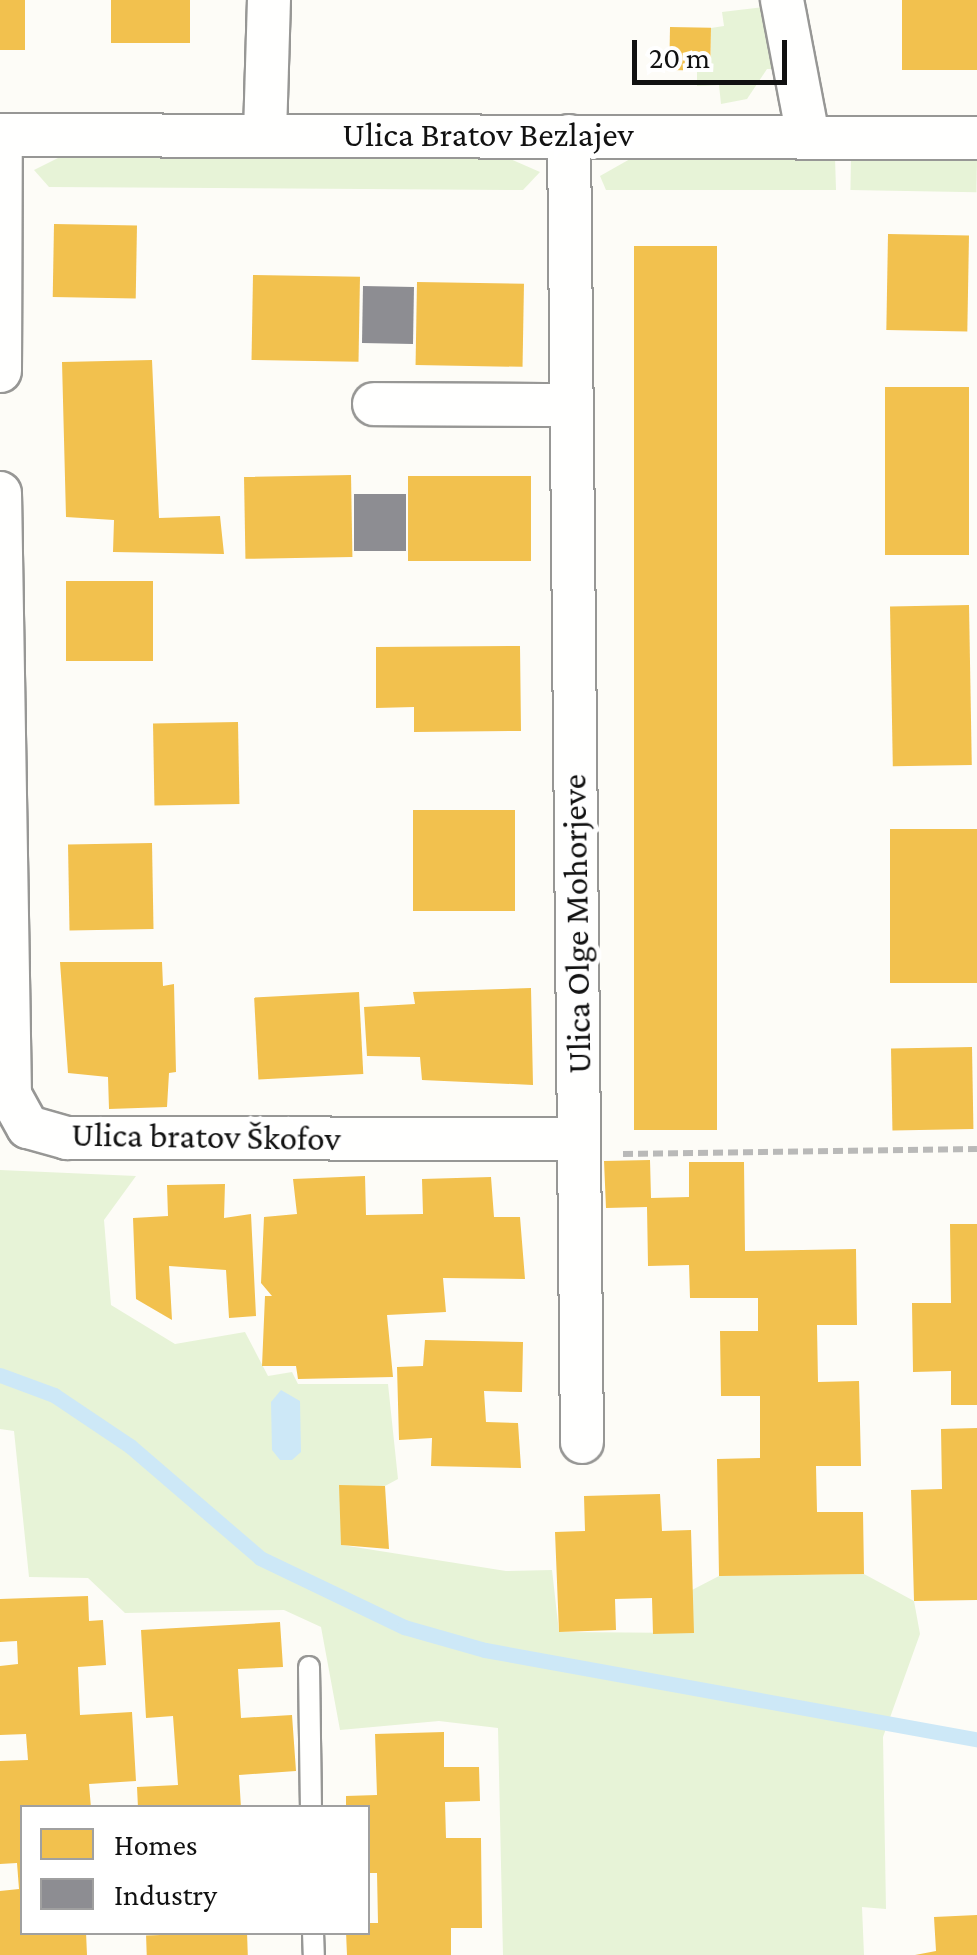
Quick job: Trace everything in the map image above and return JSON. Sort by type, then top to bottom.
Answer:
[{"type":"street","points":[[265,134],[269,0]]},
{"type":"street","points":[[782,0],[808,136]]},
{"type":"street","points":[[0,135],[0,371]]},
{"type":"street","name":"Ulica Bratov Bezlajev","points":[[0,135],[977,138]]},
{"type":"street","name":"Ulica Olge Mohorjeve","points":[[569,136],[582,1442]]},
{"type":"street","points":[[374,404],[572,405]]},
{"type":"street","name":"Ulica bratov Škofov","points":[[0,494],[10,1095],[28,1127],[67,1138],[579,1147]]},
{"type":"lane","points":[[309,1668],[312,1805]]},
{"type":"path","points":[[579,1147],[977,1148]]},
{"type":"green space","points":[[764,7],[775,69],[767,69],[747,99],[721,104],[719,85],[697,86],[697,71],[711,70],[711,28],[724,26],[722,12]]},
{"type":"green space","points":[[60,157],[506,157],[540,172],[523,190],[49,187],[34,170]]},
{"type":"green space","points":[[851,157],[977,159],[976,192],[850,190]]},
{"type":"green space","points":[[835,158],[836,190],[606,190],[600,176],[630,159]]},
{"type":"green space","points":[[0,1170],[136,1176],[104,1220],[111,1305],[175,1344],[245,1332],[268,1376],[292,1372],[298,1384],[388,1384],[398,1479],[385,1486],[340,1486],[342,1545],[506,1571],[552,1570],[559,1632],[693,1633],[692,1590],[719,1576],[864,1574],[914,1601],[920,1634],[883,1737],[886,1909],[862,1907],[864,1955],[503,1955],[498,1728],[439,1721],[340,1730],[321,1627],[284,1610],[125,1613],[88,1578],[29,1577],[14,1431],[0,1429]]},
{"type":"water","points":[[281,1390],[300,1401],[301,1452],[292,1460],[280,1460],[272,1450],[271,1402]]},
{"type":"building: Homes","points":[[0,0],[25,0],[25,50],[0,50]]},
{"type":"building: Homes","points":[[111,0],[190,0],[190,43],[111,43]]},
{"type":"building: Homes","points":[[902,0],[977,0],[977,70],[902,70]]},
{"type":"building: Homes","points":[[670,27],[711,28],[710,71],[669,70]]},
{"type":"building: Homes","points":[[54,224],[137,225],[136,298],[53,297]]},
{"type":"building: Homes","points":[[888,234],[969,235],[967,331],[886,330]]},
{"type":"building: Homes","points":[[634,246],[717,246],[717,1130],[634,1130]]},
{"type":"building: Homes","points":[[253,275],[360,277],[359,362],[252,360]]},
{"type":"building: Homes","points":[[417,282],[524,284],[523,367],[416,365]]},
{"type":"building: Homes","points":[[152,360],[159,518],[220,516],[224,554],[113,552],[114,520],[66,517],[62,362]]},
{"type":"building: Homes","points":[[885,387],[969,387],[969,555],[885,555]]},
{"type":"building: Homes","points":[[351,475],[352,557],[245,559],[244,477]]},
{"type":"building: Homes","points":[[408,476],[531,476],[531,561],[408,561]]},
{"type":"building: Homes","points":[[66,581],[153,581],[153,661],[66,661]]},
{"type":"building: Homes","points":[[969,605],[972,765],[893,766],[890,606]]},
{"type":"building: Homes","points":[[520,646],[521,731],[414,732],[414,707],[376,708],[376,647]]},
{"type":"building: Homes","points":[[238,722],[239,804],[154,805],[153,723]]},
{"type":"building: Homes","points":[[413,810],[515,810],[515,911],[413,911]]},
{"type":"building: Homes","points":[[890,829],[977,829],[977,983],[890,983]]},
{"type":"building: Homes","points":[[152,843],[154,929],[70,930],[68,844]]},
{"type":"building: Homes","points":[[60,962],[162,962],[163,986],[174,984],[176,1072],[169,1073],[167,1107],[109,1109],[108,1077],[68,1073]]},
{"type":"building: Homes","points":[[531,988],[533,1085],[422,1080],[420,1057],[367,1056],[364,1007],[415,1004],[413,992]]},
{"type":"building: Homes","points":[[359,992],[363,1074],[258,1079],[254,997]]},
{"type":"building: Homes","points":[[972,1047],[973,1129],[892,1130],[891,1048]]},
{"type":"building: Homes","points":[[650,1160],[651,1198],[689,1197],[689,1162],[744,1162],[745,1251],[856,1249],[857,1325],[817,1325],[818,1382],[859,1381],[861,1466],[816,1466],[817,1512],[863,1512],[864,1574],[719,1576],[717,1459],[760,1458],[760,1396],[721,1396],[720,1331],[758,1331],[758,1298],[690,1298],[689,1265],[648,1266],[647,1207],[606,1208],[604,1161]]},
{"type":"building: Homes","points":[[365,1176],[366,1215],[423,1214],[422,1179],[491,1177],[494,1217],[520,1217],[525,1279],[443,1278],[446,1312],[387,1315],[393,1377],[298,1379],[296,1366],[262,1366],[265,1296],[272,1296],[261,1283],[264,1217],[297,1214],[293,1179]]},
{"type":"building: Homes","points":[[225,1184],[224,1218],[251,1214],[256,1316],[229,1318],[226,1270],[169,1266],[172,1320],[136,1299],[133,1218],[168,1216],[167,1185]]},
{"type":"building: Homes","points":[[950,1224],[977,1224],[977,1405],[951,1405],[951,1371],[913,1372],[912,1303],[951,1303]]},
{"type":"building: Homes","points":[[425,1340],[523,1342],[522,1392],[484,1391],[486,1422],[518,1423],[521,1468],[431,1466],[432,1438],[399,1440],[397,1367],[423,1366]]},
{"type":"building: Homes","points":[[977,1428],[977,1600],[914,1601],[911,1490],[942,1489],[941,1429]]},
{"type":"building: Homes","points":[[339,1485],[385,1486],[389,1549],[341,1545]]},
{"type":"building: Homes","points":[[660,1494],[662,1531],[691,1530],[694,1633],[653,1634],[652,1598],[615,1599],[616,1630],[559,1632],[555,1532],[585,1531],[584,1496]]},
{"type":"building: Homes","points":[[88,1596],[89,1621],[103,1620],[106,1665],[78,1667],[80,1715],[132,1712],[136,1781],[89,1784],[91,1805],[20,1805],[20,1935],[86,1935],[87,1955],[0,1955],[0,1891],[19,1889],[17,1863],[0,1864],[0,1761],[28,1760],[26,1734],[0,1735],[0,1666],[18,1664],[17,1641],[0,1642],[0,1599]]},
{"type":"building: Homes","points":[[280,1622],[283,1667],[238,1669],[241,1718],[292,1715],[296,1771],[239,1775],[241,1805],[138,1805],[137,1787],[178,1785],[173,1716],[146,1718],[141,1630]]},
{"type":"building: Homes","points":[[444,1732],[444,1767],[479,1767],[480,1801],[445,1802],[446,1838],[481,1838],[482,1928],[451,1928],[451,1955],[347,1955],[346,1935],[370,1935],[370,1923],[378,1923],[377,1873],[370,1873],[370,1805],[346,1805],[346,1796],[377,1795],[375,1734]]},
{"type":"building: Homes","points":[[977,1915],[977,1955],[915,1955],[936,1951],[934,1917]]},
{"type":"building: Homes","points":[[247,1935],[248,1955],[147,1955],[146,1936]]},
{"type":"building: Industry","points":[[363,286],[414,287],[413,344],[362,343]]},
{"type":"building: Industry","points":[[354,494],[406,494],[406,551],[354,551]]},
{"type":"waterway","points":[[0,1375],[54,1395],[130,1446],[260,1558],[404,1627],[485,1650],[977,1739]]}]
